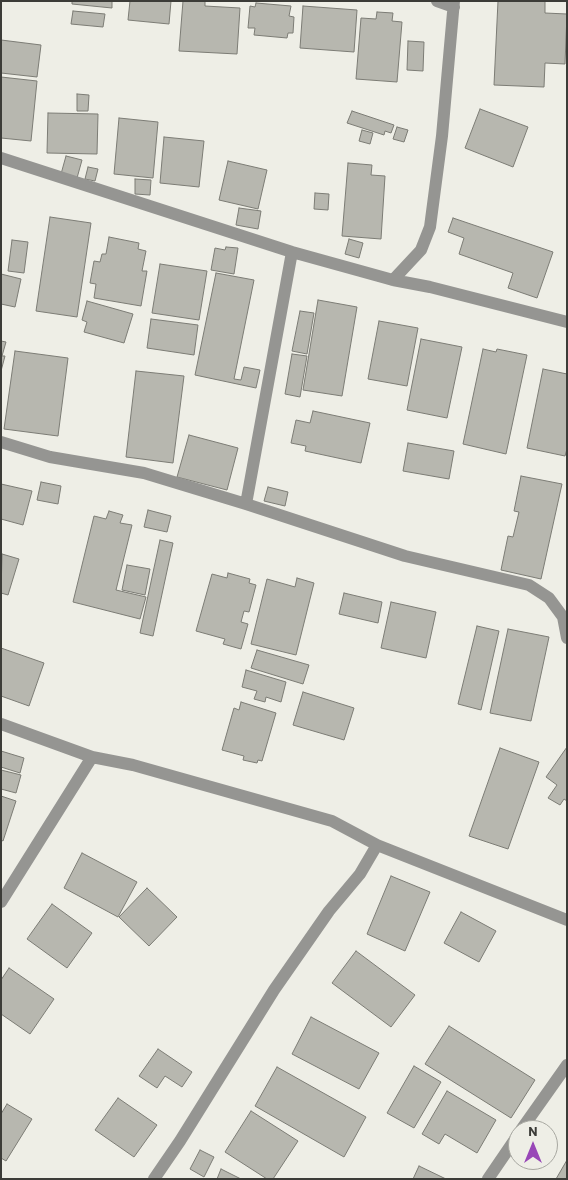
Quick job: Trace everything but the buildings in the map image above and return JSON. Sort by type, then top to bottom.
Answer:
[{"type":"street","points":[[393,280],[421,250],[430,226],[442,136],[454,4],[437,1]]},
{"type":"street","points":[[1,158],[292,252],[393,280],[430,286],[535,312],[567,322]]},
{"type":"street","points":[[246,504],[292,252]]},
{"type":"street","points":[[1,442],[50,457],[144,473],[405,556],[529,585],[549,598],[563,617],[567,638]]},
{"type":"street","points":[[1,724],[92,757],[133,765],[332,821],[377,845],[567,920]]},
{"type":"street","points":[[1,902],[92,757]]},
{"type":"street","points":[[154,1179],[180,1141],[274,990],[328,911],[360,874],[377,845]]},
{"type":"street","points":[[528,1120],[567,1066]]},
{"type":"street","points":[[488,1179],[508,1150]]}]
